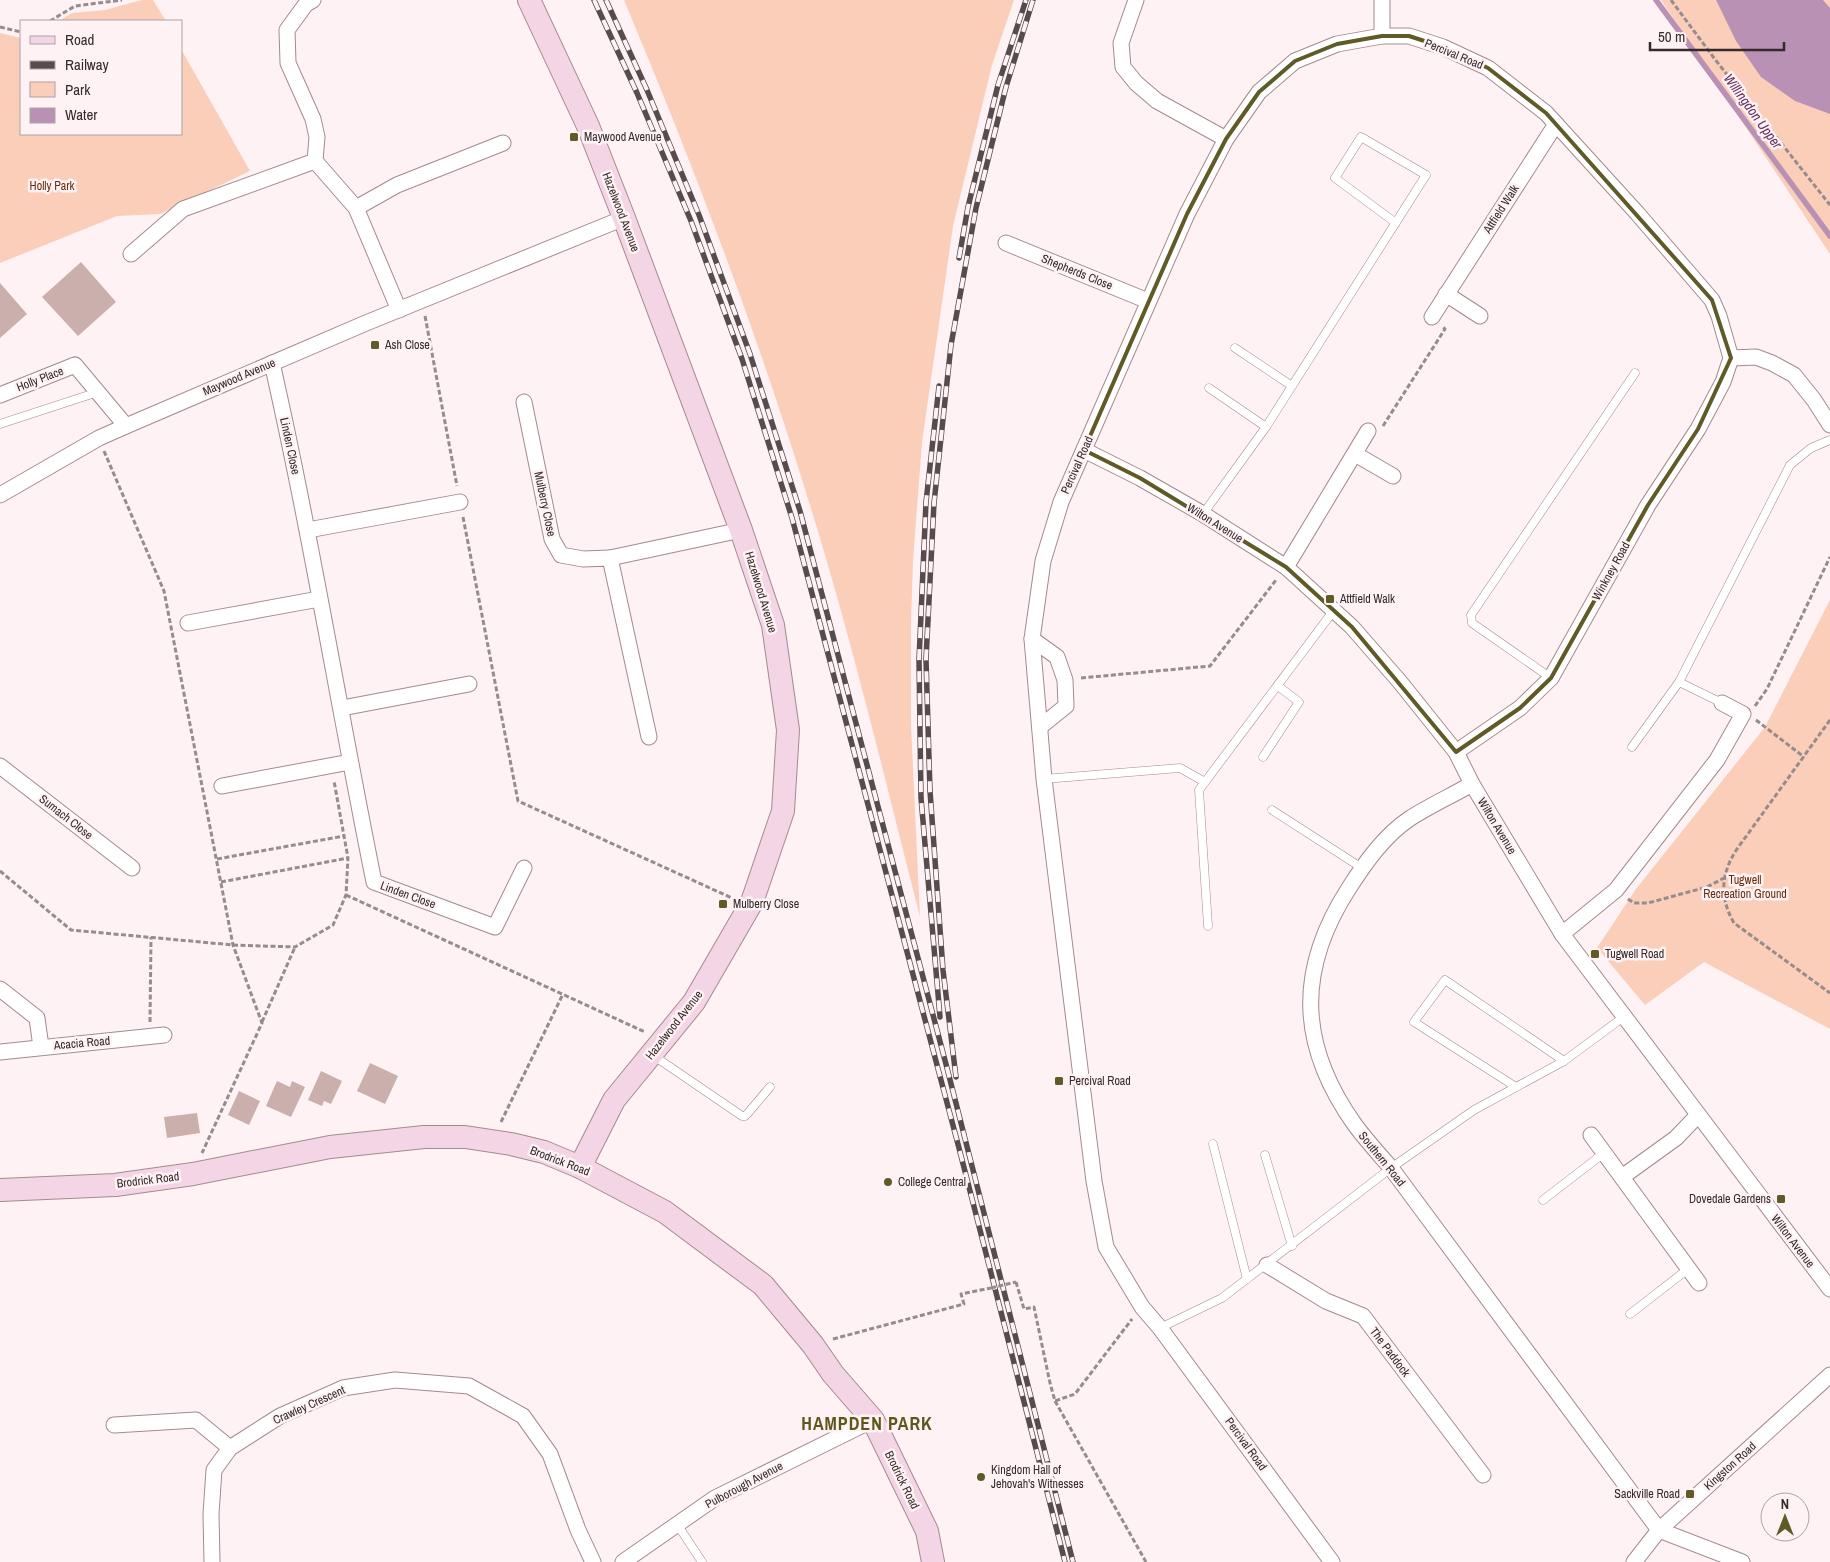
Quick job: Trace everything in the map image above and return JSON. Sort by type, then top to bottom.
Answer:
[{"type":"street","points":[[313,0],[306,4],[287,30],[288,62],[313,119],[317,137],[315,162],[356,208],[399,310]]},
{"type":"street","name":"Hazelwood Avenue","points":[[529,0],[588,126],[741,530],[774,625],[788,730],[783,811],[750,907],[694,1002],[614,1100],[580,1167]]},
{"type":"street","points":[[1136,0],[1121,43],[1123,67],[1136,83],[1157,101],[1226,139]]},
{"type":"street","points":[[1382,0],[1382,36]]},
{"type":"street","name":"Percival Road","points":[[1332,1562],[1142,1306],[1106,1247],[1094,1181],[1044,779],[1032,639],[1043,561],[1061,502],[1187,214],[1226,139],[1259,92],[1296,61],[1337,44],[1382,36],[1409,36],[1443,47],[1488,68],[1546,113],[1637,213],[1712,300],[1719,316],[1730,358]]},
{"type":"street","name":"Attfield Walk","points":[[1432,317],[1556,124]]},
{"type":"street","points":[[356,208],[397,185],[503,143]]},
{"type":"street","points":[[131,254],[183,209],[315,162]]},
{"type":"street","name":"Maywood Avenue","points":[[0,495],[99,438],[126,426],[423,299],[624,218]]},
{"type":"street","name":"Shepherds Close","points":[[1006,243],[1148,301]]},
{"type":"street","points":[[1446,294],[1480,316]]},
{"type":"street","points":[[1730,358],[1756,357],[1794,375],[1814,400],[1830,425]]},
{"type":"street","name":"Winkney Road","points":[[1456,752],[1520,708],[1551,678],[1648,505],[1698,429],[1723,382],[1730,358]]},
{"type":"street","name":"Linden Close","points":[[272,363],[308,530],[319,599],[342,708],[350,762],[374,882],[495,927],[524,868]]},
{"type":"street","name":"Holly Place","points":[[0,395],[75,365],[126,426]]},
{"type":"street","name":"Mulberry Close","points":[[524,402],[552,540],[561,555],[583,559],[610,558],[741,530]]},
{"type":"street","points":[[1286,567],[1368,431]]},
{"type":"street","name":"Wilton Avenue","points":[[1084,450],[1140,478],[1203,514],[1286,567],[1352,627],[1400,682],[1456,752],[1472,784],[1562,934],[1830,1289]]},
{"type":"street","points":[[1355,454],[1393,476]]},
{"type":"street","points":[[308,530],[460,502]]},
{"type":"street","points":[[610,558],[648,737]]},
{"type":"street","points":[[188,623],[319,599]]},
{"type":"street","points":[[1032,639],[1057,657],[1065,680],[1066,706],[1040,727]]},
{"type":"street","points":[[342,708],[469,684]]},
{"type":"street","points":[[1562,934],[1616,890],[1717,760],[1746,715],[1722,703]]},
{"type":"street","points":[[222,786],[350,762]]},
{"type":"street","name":"Sumach Close","points":[[0,766],[132,868]]},
{"type":"street","name":"Southern Road","points":[[1472,784],[1408,820],[1383,843],[1362,868],[1339,904],[1326,930],[1317,957],[1311,981],[1311,1030],[1317,1051],[1334,1091],[1355,1125],[1391,1168],[1659,1530]]},
{"type":"street","points":[[0,989],[36,1018],[41,1047]]},
{"type":"street","name":"Acacia Road","points":[[0,1052],[157,1036]]},
{"type":"street","points":[[1622,1177],[1676,1138],[1698,1115]]},
{"type":"street","points":[[1590,1135],[1699,1282]]},
{"type":"street","name":"Brodrick Road","points":[[0,1190],[115,1185],[193,1174],[330,1147],[424,1137],[465,1137],[544,1152],[580,1167],[665,1212],[764,1285],[833,1374],[873,1420],[927,1531],[933,1562]]},
{"type":"street","name":"The Paddock","points":[[1267,1265],[1326,1301],[1363,1316],[1483,1475]]},
{"type":"street","name":"Kingston Road","points":[[1634,1562],[1659,1530],[1830,1375]]},
{"type":"street","name":"Crawley Crescent","points":[[212,1562],[211,1514],[214,1470],[230,1448],[280,1416],[343,1388],[395,1380],[469,1386],[523,1416],[550,1454],[592,1562]]},
{"type":"street","points":[[114,1425],[196,1420],[230,1448]]},
{"type":"street","name":"Pulborough Avenue","points":[[623,1562],[715,1498],[873,1420]]},
{"type":"street","points":[[1659,1530],[1742,1562]]},
{"type":"lane","points":[[1203,514],[1266,427],[1396,223],[1426,175],[1361,137],[1335,178],[1396,223]]},
{"type":"lane","points":[[1235,348],[1292,386]]},
{"type":"lane","points":[[1551,678],[1472,623],[1471,615],[1635,373]]},
{"type":"lane","points":[[1209,388],[1266,427]]},
{"type":"lane","points":[[0,424],[98,392]]},
{"type":"lane","points":[[1632,747],[1679,682],[1790,465],[1811,448],[1830,440]]},
{"type":"lane","points":[[1208,926],[1199,790],[1334,610]]},
{"type":"lane","points":[[1679,682],[1722,703]]},
{"type":"lane","points":[[1263,757],[1299,702],[1278,686]]},
{"type":"lane","points":[[1044,779],[1180,768],[1205,782]]},
{"type":"lane","points":[[1272,810],[1362,868]]},
{"type":"lane","points":[[1516,1087],[1414,1022],[1445,980],[1564,1061]]},
{"type":"lane","points":[[1160,1328],[1222,1298],[1391,1168],[1474,1110],[1564,1061],[1625,1016]]},
{"type":"lane","points":[[658,1047],[742,1116],[748,1113],[770,1087]]},
{"type":"lane","points":[[1213,1144],[1247,1279]]},
{"type":"lane","points":[[1543,1200],[1604,1153]]},
{"type":"lane","points":[[1265,1155],[1292,1246]]},
{"type":"lane","points":[[1630,1314],[1688,1268]]},
{"type":"lane","points":[[677,1524],[702,1562]]},
{"type":"path","points":[[52,20],[74,6],[122,0]]},
{"type":"path","points":[[1671,0],[1830,206]]},
{"type":"path","points":[[0,27],[20,32]]},
{"type":"path","points":[[423,299],[425,320],[518,801],[750,907]]},
{"type":"path","points":[[1368,431],[1382,428],[1445,329],[1432,317]]},
{"type":"path","points":[[99,438],[164,591],[233,944],[262,1023]]},
{"type":"path","points":[[1804,757],[1746,715],[1767,689],[1830,557]]},
{"type":"path","points":[[1065,680],[1210,666],[1286,567]]},
{"type":"path","points":[[1830,720],[1728,862],[1724,878],[1728,913],[1734,923],[1830,993]]},
{"type":"path","points":[[0,871],[71,930],[233,944],[296,947],[333,925],[346,895],[348,858],[331,765]]},
{"type":"path","points":[[217,859],[344,836]]},
{"type":"path","points":[[221,882],[348,858]]},
{"type":"path","points":[[1616,890],[1634,903],[1648,903],[1707,887],[1724,878]]},
{"type":"path","points":[[346,895],[563,994],[658,1047]]},
{"type":"path","points":[[151,937],[157,1036]]},
{"type":"path","points":[[193,1174],[296,947]]},
{"type":"path","points":[[492,1141],[563,994]]},
{"type":"path","points":[[813,1346],[848,1334],[964,1304],[962,1294],[1016,1282],[1024,1309],[1034,1307],[1055,1401],[1146,1562]]},
{"type":"path","points":[[1055,1401],[1075,1394],[1142,1306]]},
{"type":"highlighted area","points":[[1382,36],[1409,36],[1443,47],[1488,68],[1546,113],[1712,300],[1731,358],[1698,429],[1648,505],[1551,678],[1520,708],[1456,752],[1352,627],[1286,567],[1140,478],[1084,450],[1187,214],[1226,139],[1259,92],[1295,61],[1337,44]]},
{"type":"green space","points":[[142,0],[153,0],[165,20],[61,20],[72,13],[105,10]]},
{"type":"green space","points":[[624,0],[1014,0],[992,65],[953,226],[922,442],[913,561],[911,622],[911,725],[920,917],[851,647],[784,424],[720,241]]},
{"type":"green space","points":[[1661,0],[1830,0],[1830,254]]},
{"type":"green space","name":"Holly Park","points":[[0,33],[20,38],[20,135],[182,135],[182,51],[250,171],[160,214],[117,216],[0,263]]},
{"type":"green space","name":"Tugwell Recreation Ground","points":[[1830,600],[1830,1029],[1704,962],[1645,1005],[1597,948],[1636,889],[1765,727]]},
{"type":"water","points":[[1716,0],[1823,0],[1830,8],[1830,114],[1795,101],[1761,77],[1736,41]]},
{"type":"building","points":[[81,262],[116,302],[78,336],[42,297]]},
{"type":"building","points":[[0,283],[27,314],[0,338]]},
{"type":"building","points":[[370,1063],[398,1076],[385,1104],[357,1091]]},
{"type":"building","points":[[321,1071],[342,1081],[331,1104],[324,1101],[322,1106],[308,1100]]},
{"type":"building","points":[[277,1081],[290,1087],[292,1081],[305,1087],[291,1117],[266,1106]]},
{"type":"building","points":[[239,1091],[260,1101],[249,1125],[228,1115]]},
{"type":"building","points":[[197,1113],[200,1133],[167,1138],[164,1117]]},
{"type":"waterway","name":"Willingdon Upper","points":[[1656,0],[1830,236]]},
{"type":"railway","points":[[594,0],[637,93],[691,221],[742,359],[792,518],[959,1148],[1065,1562]]},
{"type":"railway","points":[[606,0],[647,90],[699,215],[750,354],[800,511],[947,1068],[1073,1562]]},
{"type":"railway","points":[[959,258],[968,207],[998,85],[1026,0]]},
{"type":"railway","points":[[956,1077],[943,970],[930,791],[926,659],[934,503],[951,345],[976,208],[1006,87],[1033,0]]},
{"type":"railway","points":[[939,386],[926,502],[919,660],[921,798],[940,1017]]},
{"type":"place","name":"Maywood Avenue","points":[[574,137]]},
{"type":"place","name":"Ash Close","points":[[375,345]]},
{"type":"place","name":"Attfield Walk","points":[[1330,599]]},
{"type":"place","name":"Mulberry Close","points":[[723,904]]},
{"type":"place","name":"Tugwell Road","points":[[1595,954]]},
{"type":"place","name":"Percival Road","points":[[1059,1081]]},
{"type":"place","name":"College Central","points":[[888,1182]]},
{"type":"place","name":"Dovedale Gardens","points":[[1781,1199]]},
{"type":"place","name":"Kingdom Hall of Jehovah's Witnesses","points":[[981,1477]]},
{"type":"place","name":"Sackville Road","points":[[1690,1494]]},
{"type":"district","name":"HAMPDEN PARK","points":[[867,1424]]}]
